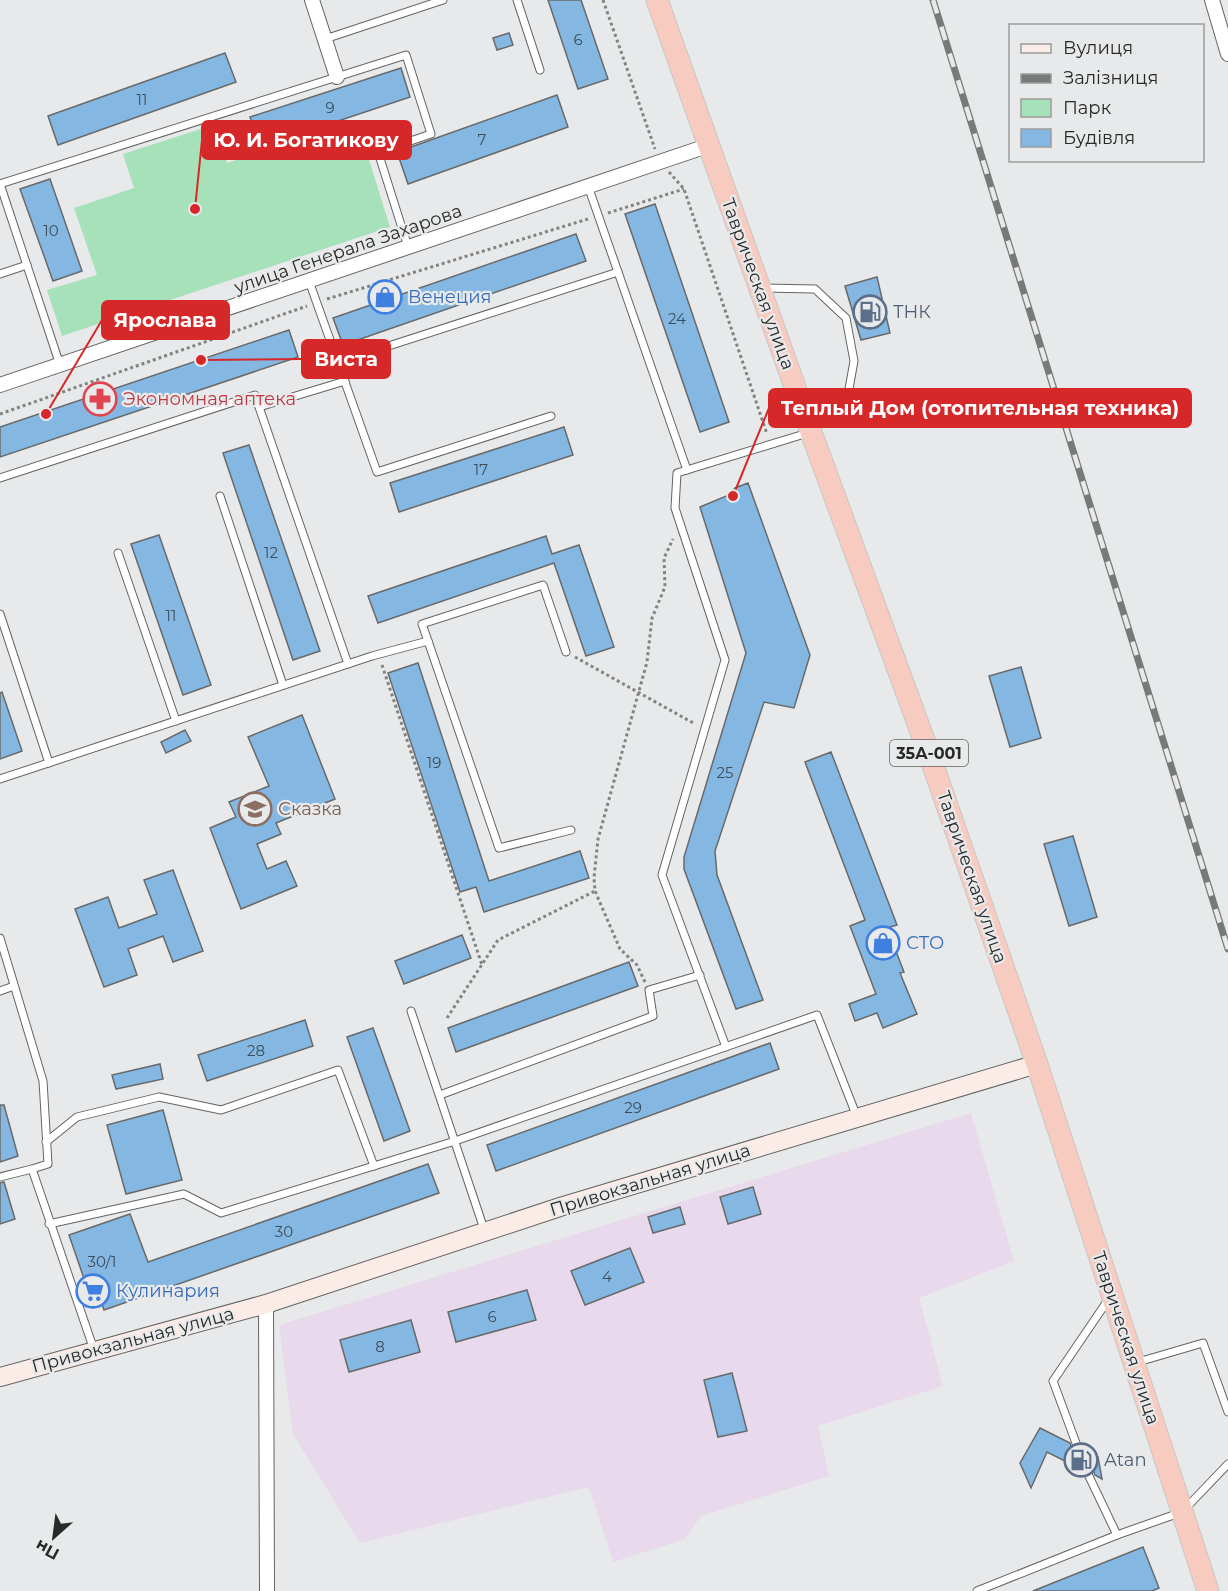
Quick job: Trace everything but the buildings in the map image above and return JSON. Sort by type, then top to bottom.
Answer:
[{"type":"highway","name":"Таврическая улица","points":[[657,0],[707,146],[761,288],[811,432],[928,751],[1037,1065],[1208,1591]]},
{"type":"main road","name":"Привокзальная улица","points":[[0,1377],[266,1304],[485,1232],[856,1117],[1037,1065]]},
{"type":"street","points":[[312,0],[337,77]]},
{"type":"street","points":[[1213,0],[1228,54]]},
{"type":"street","name":"улица Генерала Захарова","points":[[0,385],[707,146]]},
{"type":"street","points":[[266,1304],[267,1591]]},
{"type":"lane","points":[[324,39],[443,0]]},
{"type":"lane","points":[[517,0],[540,70]]},
{"type":"lane","points":[[60,365],[0,184],[406,55],[431,134],[378,152],[408,247]]},
{"type":"lane","points":[[588,186],[687,470]]},
{"type":"lane","points":[[0,274],[27,265]]},
{"type":"lane","points":[[339,362],[618,272]]},
{"type":"lane","points":[[309,281],[377,472],[551,416]]},
{"type":"lane","points":[[726,1047],[662,875],[725,660],[675,508],[677,473],[811,432],[847,400],[854,361],[846,318],[815,289],[761,288]]},
{"type":"lane","points":[[259,407],[345,381]]},
{"type":"lane","points":[[0,478],[255,395],[348,664]]},
{"type":"lane","points":[[220,496],[283,686]]},
{"type":"lane","points":[[118,553],[176,721]]},
{"type":"lane","points":[[566,652],[543,585],[422,624],[499,848],[571,830]]},
{"type":"lane","points":[[0,614],[50,762]]},
{"type":"lane","points":[[0,779],[348,664],[428,640]]},
{"type":"lane","points":[[0,938],[43,1081],[48,1164],[0,1177]]},
{"type":"lane","points":[[440,1095],[653,1016],[649,990],[700,975]]},
{"type":"lane","points":[[0,991],[14,986]]},
{"type":"lane","points":[[411,1011],[485,1232]]},
{"type":"lane","points":[[49,1224],[184,1194],[221,1213],[455,1141],[816,1016],[856,1117]]},
{"type":"lane","points":[[46,1142],[77,1117],[159,1097],[221,1110],[338,1070],[374,1166]]},
{"type":"lane","points":[[32,1169],[94,1350]]},
{"type":"lane","points":[[1112,1296],[1053,1381],[1086,1470],[1117,1535]]},
{"type":"lane","points":[[1134,1363],[1203,1343],[1228,1412]]},
{"type":"lane","points":[[976,1591],[1182,1512],[1228,1464]]},
{"type":"path","points":[[603,0],[659,162],[684,189],[771,444]]},
{"type":"path","points":[[0,414],[317,303],[684,189]]},
{"type":"path","points":[[649,990],[637,965],[620,949],[595,891],[598,839],[640,693],[652,618],[665,587],[663,558],[681,524]]},
{"type":"path","points":[[566,652],[705,730]]},
{"type":"path","points":[[379,654],[482,965]]},
{"type":"path","points":[[447,1018],[498,940],[595,891]]},
{"type":"shaded area","points":[[971,1113],[1014,1261],[919,1298],[943,1386],[818,1426],[829,1476],[701,1516],[685,1539],[613,1562],[589,1487],[360,1543],[293,1434],[279,1325]]},
{"type":"green space","points":[[357,121],[390,227],[62,336],[47,290],[97,275],[74,208],[134,188],[123,154],[213,125],[227,163]]},
{"type":"railway","points":[[933,0],[1228,949]]},
{"type":"place","name":"Ю. И. Богатикову","points":[[195,209]]},
{"type":"place","name":"Венеция","points":[[385,297]]},
{"type":"place","name":"ТНК","points":[[870,312]]},
{"type":"place","name":"Виста","points":[[201,360]]},
{"type":"place","name":"Экономная аптека","points":[[100,399]]},
{"type":"place","name":"Ярослава","points":[[46,414]]},
{"type":"place","name":"Теплый Дом (отопительная техника)","points":[[733,496]]},
{"type":"place","name":"Сказка","points":[[255,809]]},
{"type":"place","name":"СТО","points":[[883,943]]},
{"type":"place","name":"Кулинария","points":[[93,1291]]},
{"type":"place","name":"Atan","points":[[1081,1460]]}]
